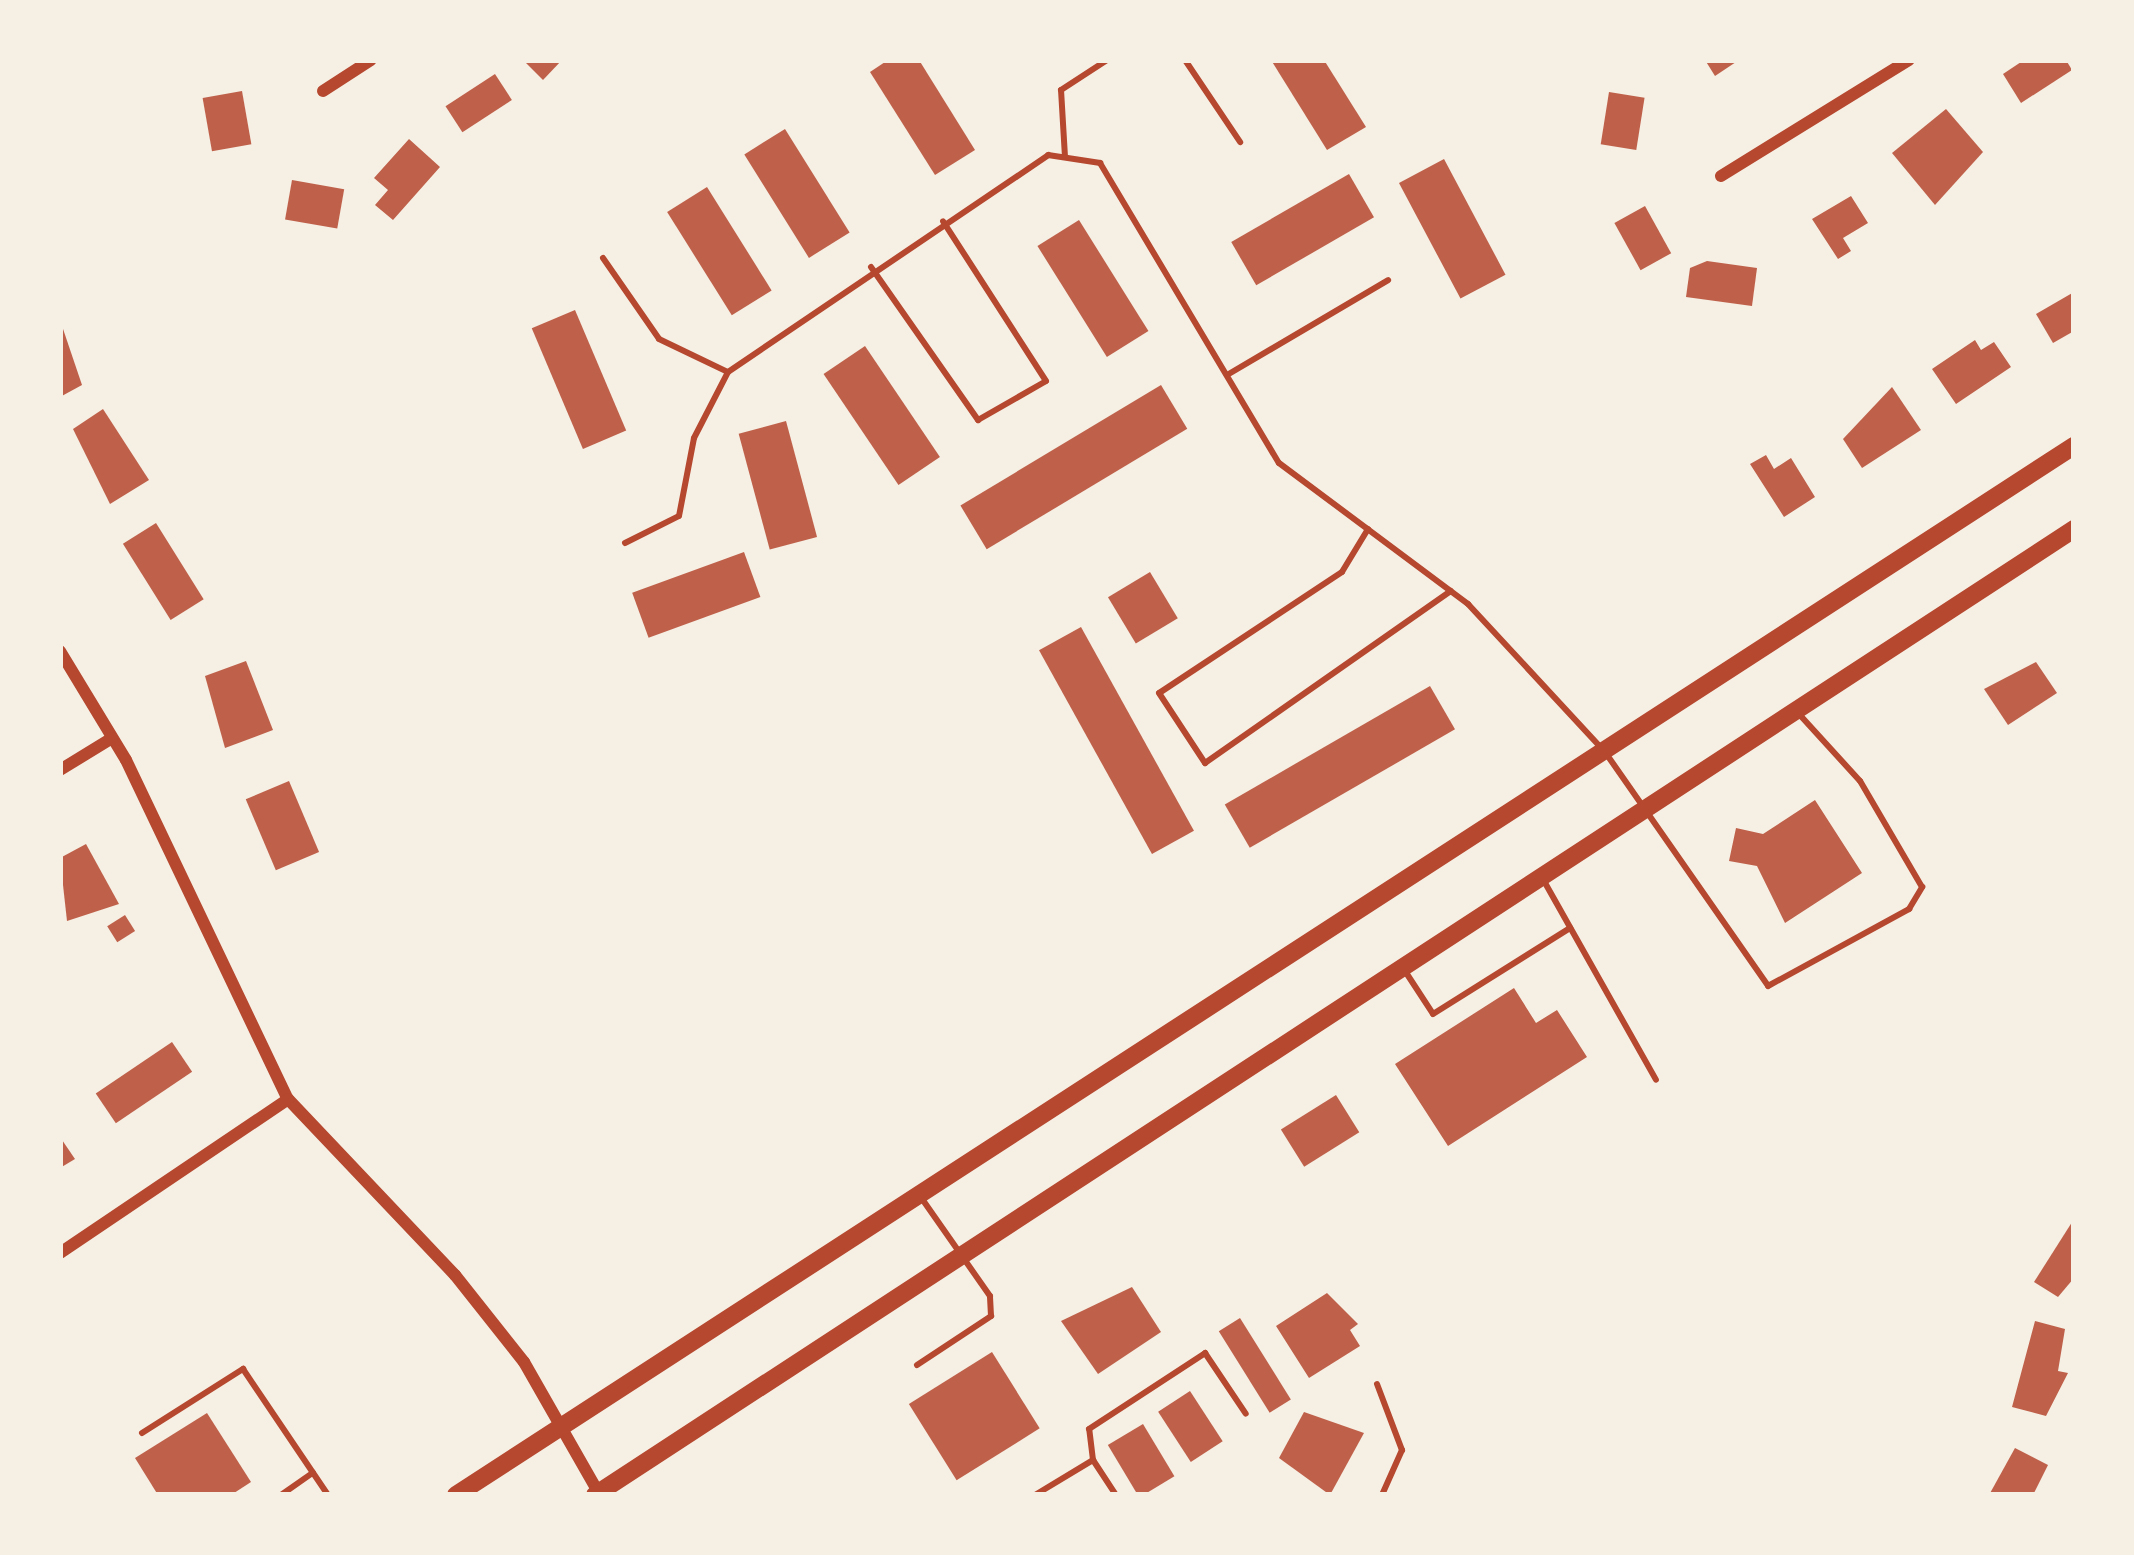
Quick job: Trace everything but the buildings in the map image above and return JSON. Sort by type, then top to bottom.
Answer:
[{"type":"main road","points":[[456,1495],[2074,446]]},
{"type":"main road","points":[[598,1494],[2074,529]]},
{"type":"street","points":[[323,91],[371,60]]},
{"type":"street","points":[[1721,176],[1909,60]]},
{"type":"street","points":[[60,652],[112,738],[288,1099],[455,1275],[562,1427],[598,1494]]},
{"type":"street","points":[[60,770],[112,738]]},
{"type":"street","points":[[60,1253],[288,1099]]},
{"type":"lane","points":[[1065,158],[1061,90],[1107,60]]},
{"type":"lane","points":[[1185,60],[1240,142]]},
{"type":"lane","points":[[625,543],[679,516],[694,438],[728,371],[871,267],[1048,155],[1100,163],[1279,463],[1451,591],[1605,752],[1768,986],[1909,909],[1922,887],[1910,854],[1796,709]]},
{"type":"lane","points":[[871,267],[978,420],[1046,381],[943,221]]},
{"type":"lane","points":[[603,258],[659,339],[728,371]]},
{"type":"lane","points":[[1226,375],[1388,280]]},
{"type":"lane","points":[[1368,529],[1342,572],[1160,693],[1205,763],[1451,591]]},
{"type":"lane","points":[[1542,878],[1656,1080]]},
{"type":"lane","points":[[1403,968],[1433,1014],[1570,928]]},
{"type":"lane","points":[[917,1365],[991,1316],[960,1256],[920,1196]]},
{"type":"lane","points":[[1117,1495],[1093,1460],[1089,1429],[1205,1353],[1246,1414]]},
{"type":"lane","points":[[142,1433],[244,1369],[328,1495]]},
{"type":"lane","points":[[1377,1384],[1402,1450],[1382,1495]]},
{"type":"lane","points":[[1035,1495],[1093,1460]]},
{"type":"lane","points":[[281,1495],[313,1473]]}]
